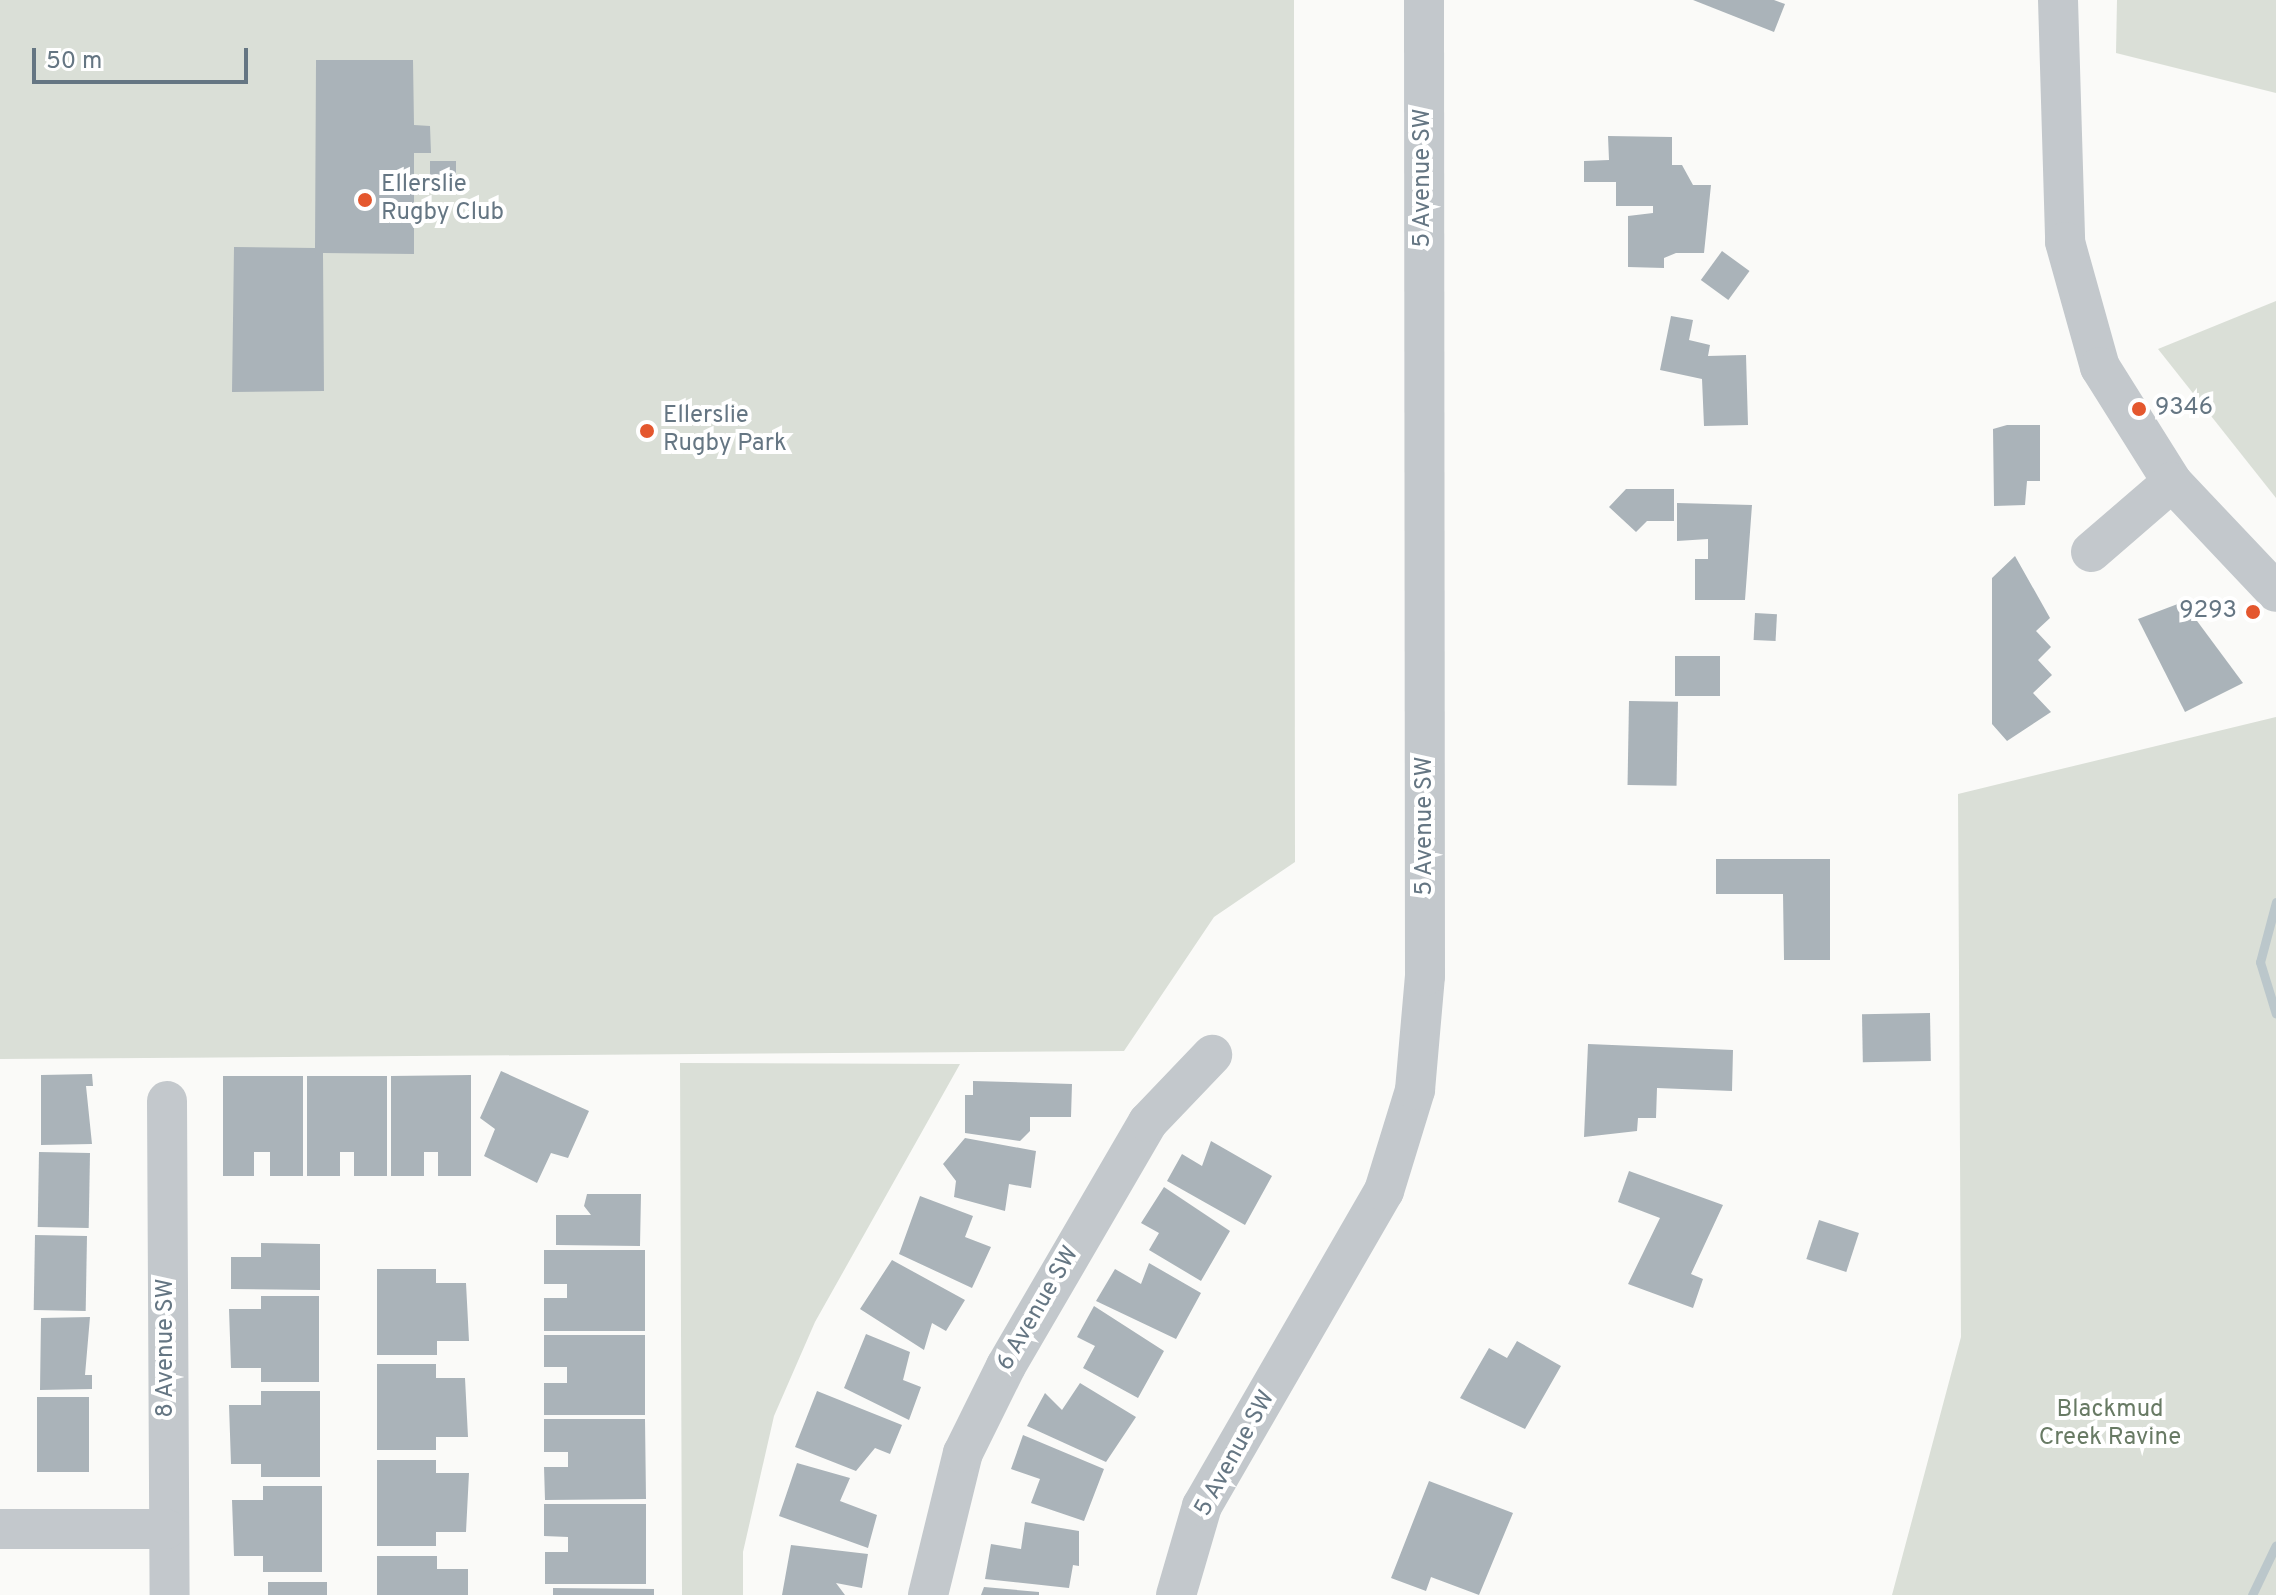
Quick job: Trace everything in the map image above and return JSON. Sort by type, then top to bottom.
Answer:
[{"type":"street","name":"5 Avenue SW","points":[[1176,1595],[1202,1506],[1384,1191],[1415,1090],[1425,976],[1424,0]]},
{"type":"street","points":[[2058,0],[2059,186],[2073,286],[2100,367],[2172,482],[2276,592]]},
{"type":"street","points":[[2091,552],[2172,482]]},
{"type":"street","name":"6 Avenue SW","points":[[928,1595],[963,1453],[1006,1366],[1148,1122],[1212,1055]]},
{"type":"street","name":"8 Avenue SW","points":[[167,1101],[166,1529],[170,1595]]},
{"type":"street","points":[[0,1529],[166,1529]]},
{"type":"green space","name":"Ellerslie Rugby Park","points":[[0,0],[1294,0],[1295,862],[1214,917],[1124,1051],[0,1059]]},
{"type":"green space","points":[[2117,0],[2276,0],[2276,93],[2116,53]]},
{"type":"green space","points":[[2276,301],[2276,498],[2158,349]]},
{"type":"green space","name":"Blackmud Creek Ravine","points":[[2276,717],[2276,1595],[1892,1595],[1961,1337],[1958,794]]},
{"type":"green space","points":[[680,1063],[960,1064],[815,1322],[774,1416],[743,1552],[743,1595],[682,1595]]},
{"type":"building","points":[[1693,0],[1774,0],[1785,4],[1774,32]]},
{"type":"building","name":"Ellerslie Rugby Club","points":[[316,60],[413,60],[414,125],[430,126],[431,153],[414,153],[414,254],[323,253],[324,391],[232,392],[234,247],[315,248]]},
{"type":"building","points":[[1608,136],[1672,137],[1672,165],[1682,165],[1693,185],[1711,185],[1704,253],[1676,253],[1664,258],[1664,268],[1628,267],[1628,216],[1653,213],[1653,206],[1616,206],[1616,182],[1584,182],[1584,161],[1609,160]]},
{"type":"building","points":[[430,161],[456,161],[456,183],[430,183]]},
{"type":"building","points":[[1722,251],[1750,271],[1728,300],[1701,280]]},
{"type":"building","points":[[1671,316],[1693,320],[1689,340],[1710,345],[1708,356],[1746,355],[1748,425],[1704,426],[1702,379],[1660,370]]},
{"type":"building","points":[[2007,425],[2040,425],[2040,481],[2027,481],[2025,505],[1994,506],[1993,429]]},
{"type":"building","points":[[1626,489],[1674,489],[1674,521],[1647,521],[1636,532],[1609,507]]},
{"type":"building","points":[[1677,503],[1752,505],[1745,600],[1695,600],[1695,559],[1708,559],[1708,539],[1677,541]]},
{"type":"building","points":[[2015,556],[2050,618],[2036,631],[2051,647],[2038,660],[2052,675],[2033,693],[2051,712],[2007,741],[1992,724],[1992,578]]},
{"type":"building","points":[[2183,602],[2243,683],[2185,712],[2138,619]]},
{"type":"building","points":[[1755,613],[1777,614],[1776,641],[1754,640]]},
{"type":"building","points":[[1675,656],[1720,656],[1720,696],[1675,696]]},
{"type":"building","points":[[1629,701],[1678,702],[1677,786],[1628,785]]},
{"type":"building","points":[[1716,859],[1830,859],[1830,960],[1784,960],[1783,894],[1716,894]]},
{"type":"building","points":[[1930,1013],[1931,1061],[1863,1062],[1862,1014]]},
{"type":"building","points":[[1588,1044],[1733,1050],[1732,1091],[1657,1088],[1656,1118],[1638,1118],[1637,1131],[1584,1137]]},
{"type":"building","points":[[501,1071],[589,1111],[568,1158],[551,1153],[537,1183],[484,1156],[495,1129],[480,1118]]},
{"type":"building","points":[[92,1074],[93,1086],[86,1086],[92,1144],[41,1145],[41,1075]]},
{"type":"building","points":[[471,1075],[471,1176],[438,1176],[438,1152],[424,1152],[424,1176],[391,1176],[391,1076]]},
{"type":"building","points":[[223,1076],[303,1076],[303,1176],[270,1176],[270,1152],[254,1152],[254,1176],[223,1176]]},
{"type":"building","points":[[307,1076],[387,1076],[387,1176],[354,1176],[354,1152],[340,1152],[340,1176],[307,1176]]},
{"type":"building","points":[[973,1081],[1072,1084],[1071,1117],[1030,1117],[1030,1131],[1020,1141],[965,1133],[965,1095],[973,1095]]},
{"type":"building","points":[[965,1138],[1036,1151],[1031,1188],[1009,1184],[1005,1211],[954,1197],[956,1181],[943,1164]]},
{"type":"building","points":[[1211,1141],[1272,1176],[1245,1225],[1167,1181],[1182,1154],[1202,1166]]},
{"type":"building","points":[[39,1152],[90,1153],[89,1228],[38,1227]]},
{"type":"building","points":[[1629,1171],[1723,1205],[1691,1274],[1703,1279],[1693,1308],[1628,1284],[1660,1218],[1618,1202]]},
{"type":"building","points":[[1164,1187],[1230,1231],[1201,1281],[1149,1250],[1159,1233],[1141,1223]]},
{"type":"building","points":[[587,1194],[641,1194],[640,1246],[556,1245],[556,1215],[591,1215],[584,1206]]},
{"type":"building","points":[[920,1196],[973,1216],[965,1237],[991,1247],[972,1288],[899,1254]]},
{"type":"building","points":[[1819,1220],[1859,1233],[1846,1272],[1806,1259]]},
{"type":"building","points":[[35,1235],[87,1236],[86,1311],[34,1310]]},
{"type":"building","points":[[261,1243],[320,1244],[320,1290],[231,1289],[231,1257],[261,1257]]},
{"type":"building","points":[[544,1250],[645,1250],[645,1331],[544,1331],[544,1298],[567,1298],[567,1284],[544,1284]]},
{"type":"building","points":[[892,1260],[965,1300],[946,1331],[932,1323],[924,1350],[860,1309]]},
{"type":"building","points":[[1149,1263],[1201,1293],[1176,1339],[1096,1301],[1115,1269],[1141,1284]]},
{"type":"building","points":[[377,1269],[436,1269],[436,1283],[466,1283],[469,1341],[437,1341],[437,1355],[377,1355]]},
{"type":"building","points":[[261,1296],[319,1296],[319,1382],[261,1382],[261,1368],[231,1368],[229,1309],[261,1309]]},
{"type":"building","points":[[1094,1306],[1164,1351],[1138,1398],[1083,1368],[1095,1346],[1077,1337]]},
{"type":"building","points":[[90,1317],[85,1375],[92,1375],[92,1389],[40,1390],[41,1318]]},
{"type":"building","points":[[866,1334],[910,1352],[903,1380],[921,1387],[909,1420],[844,1388]]},
{"type":"building","points":[[544,1335],[645,1335],[645,1415],[544,1415],[544,1383],[567,1383],[567,1367],[544,1367]]},
{"type":"building","points":[[1517,1341],[1561,1366],[1525,1429],[1460,1398],[1489,1348],[1507,1358]]},
{"type":"building","points":[[377,1364],[436,1364],[436,1378],[465,1378],[468,1437],[436,1437],[436,1450],[377,1450]]},
{"type":"building","points":[[1080,1383],[1136,1417],[1106,1462],[1027,1426],[1045,1393],[1062,1410]]},
{"type":"building","points":[[261,1391],[320,1391],[320,1477],[261,1477],[261,1464],[231,1464],[229,1405],[261,1405]]},
{"type":"building","points":[[817,1391],[902,1425],[890,1454],[875,1448],[856,1471],[795,1447]]},
{"type":"building","points":[[37,1397],[89,1397],[89,1472],[37,1472]]},
{"type":"building","points":[[544,1419],[645,1419],[646,1499],[545,1500],[544,1467],[568,1467],[568,1452],[544,1452]]},
{"type":"building","points":[[1023,1435],[1104,1469],[1084,1521],[1031,1503],[1040,1479],[1011,1469]]},
{"type":"building","points":[[377,1460],[436,1460],[436,1473],[469,1473],[466,1532],[436,1532],[436,1546],[377,1546]]},
{"type":"building","points":[[797,1463],[850,1478],[840,1501],[877,1515],[868,1548],[779,1516]]},
{"type":"building","points":[[1429,1481],[1513,1513],[1479,1595],[1431,1577],[1426,1591],[1391,1578]]},
{"type":"building","points":[[263,1486],[322,1486],[322,1572],[263,1572],[263,1556],[234,1556],[232,1500],[263,1500]]},
{"type":"building","points":[[544,1504],[646,1504],[646,1584],[545,1584],[545,1552],[568,1552],[568,1537],[544,1536]]},
{"type":"building","points":[[1025,1522],[1079,1531],[1079,1566],[1073,1565],[1069,1588],[985,1579],[991,1544],[1021,1549]]},
{"type":"building","points":[[791,1545],[868,1554],[862,1588],[836,1583],[845,1595],[782,1595]]},
{"type":"building","points":[[377,1556],[437,1556],[437,1569],[468,1569],[468,1595],[377,1595]]},
{"type":"building","points":[[268,1582],[327,1582],[327,1595],[268,1595]]},
{"type":"building","points":[[984,1587],[1039,1592],[1039,1595],[981,1595]]},
{"type":"building","points":[[553,1588],[654,1589],[654,1595],[553,1595]]},
{"type":"waterway","points":[[2276,902],[2260,962],[2276,1014]]},
{"type":"waterway","points":[[2252,1595],[2276,1545]]},
{"type":"place","name":"Ellerslie Rugby Club","points":[[365,200]]},
{"type":"place","name":"9346","points":[[2139,409]]},
{"type":"place","name":"Ellerslie Rugby Park","points":[[647,431]]},
{"type":"place","name":"9293","points":[[2253,612]]}]
